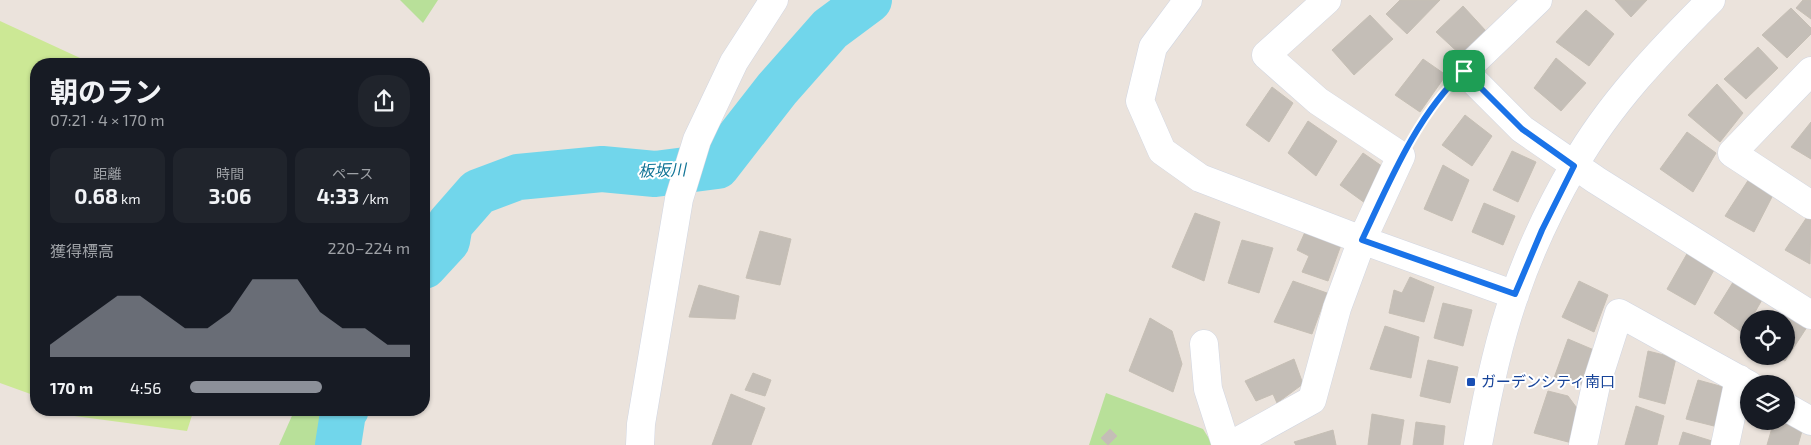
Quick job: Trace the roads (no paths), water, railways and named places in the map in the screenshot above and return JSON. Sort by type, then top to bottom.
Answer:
[{"type":"street","points":[[640,445],[679,199],[697,140],[734,62],[774,0]]},
{"type":"street","points":[[1188,0],[1153,47],[1140,101],[1162,150],[1200,178],[1362,240],[1515,294]]},
{"type":"street","points":[[1231,445],[1312,400],[1337,308],[1362,240],[1401,156],[1318,101],[1266,55],[1326,0]]},
{"type":"street","points":[[1538,0],[1464,71],[1522,129],[1574,166],[1807,305]]},
{"type":"street","points":[[1478,445],[1488,392],[1515,294],[1542,230],[1574,166],[1604,121],[1646,68],[1711,0]]},
{"type":"street","points":[[1811,71],[1732,153],[1811,205]]},
{"type":"street","points":[[1582,445],[1596,384],[1619,313],[1740,380]]},
{"type":"street","points":[[1204,344],[1208,388],[1226,445]]},
{"type":"street","points":[[1725,445],[1740,395]]},
{"type":"street","points":[[1795,411],[1811,421]]},
{"type":"waterway","name":"板坂川","points":[[430,259],[447,241],[450,224],[478,192],[518,177],[602,169],[655,174],[717,166],[777,89],[830,29],[869,0]]},
{"type":"waterway","name":"板坂川","points":[[338,445],[343,416]]},
{"type":"place","name":"ガーデンシティ南口","points":[[1471,382]]}]
